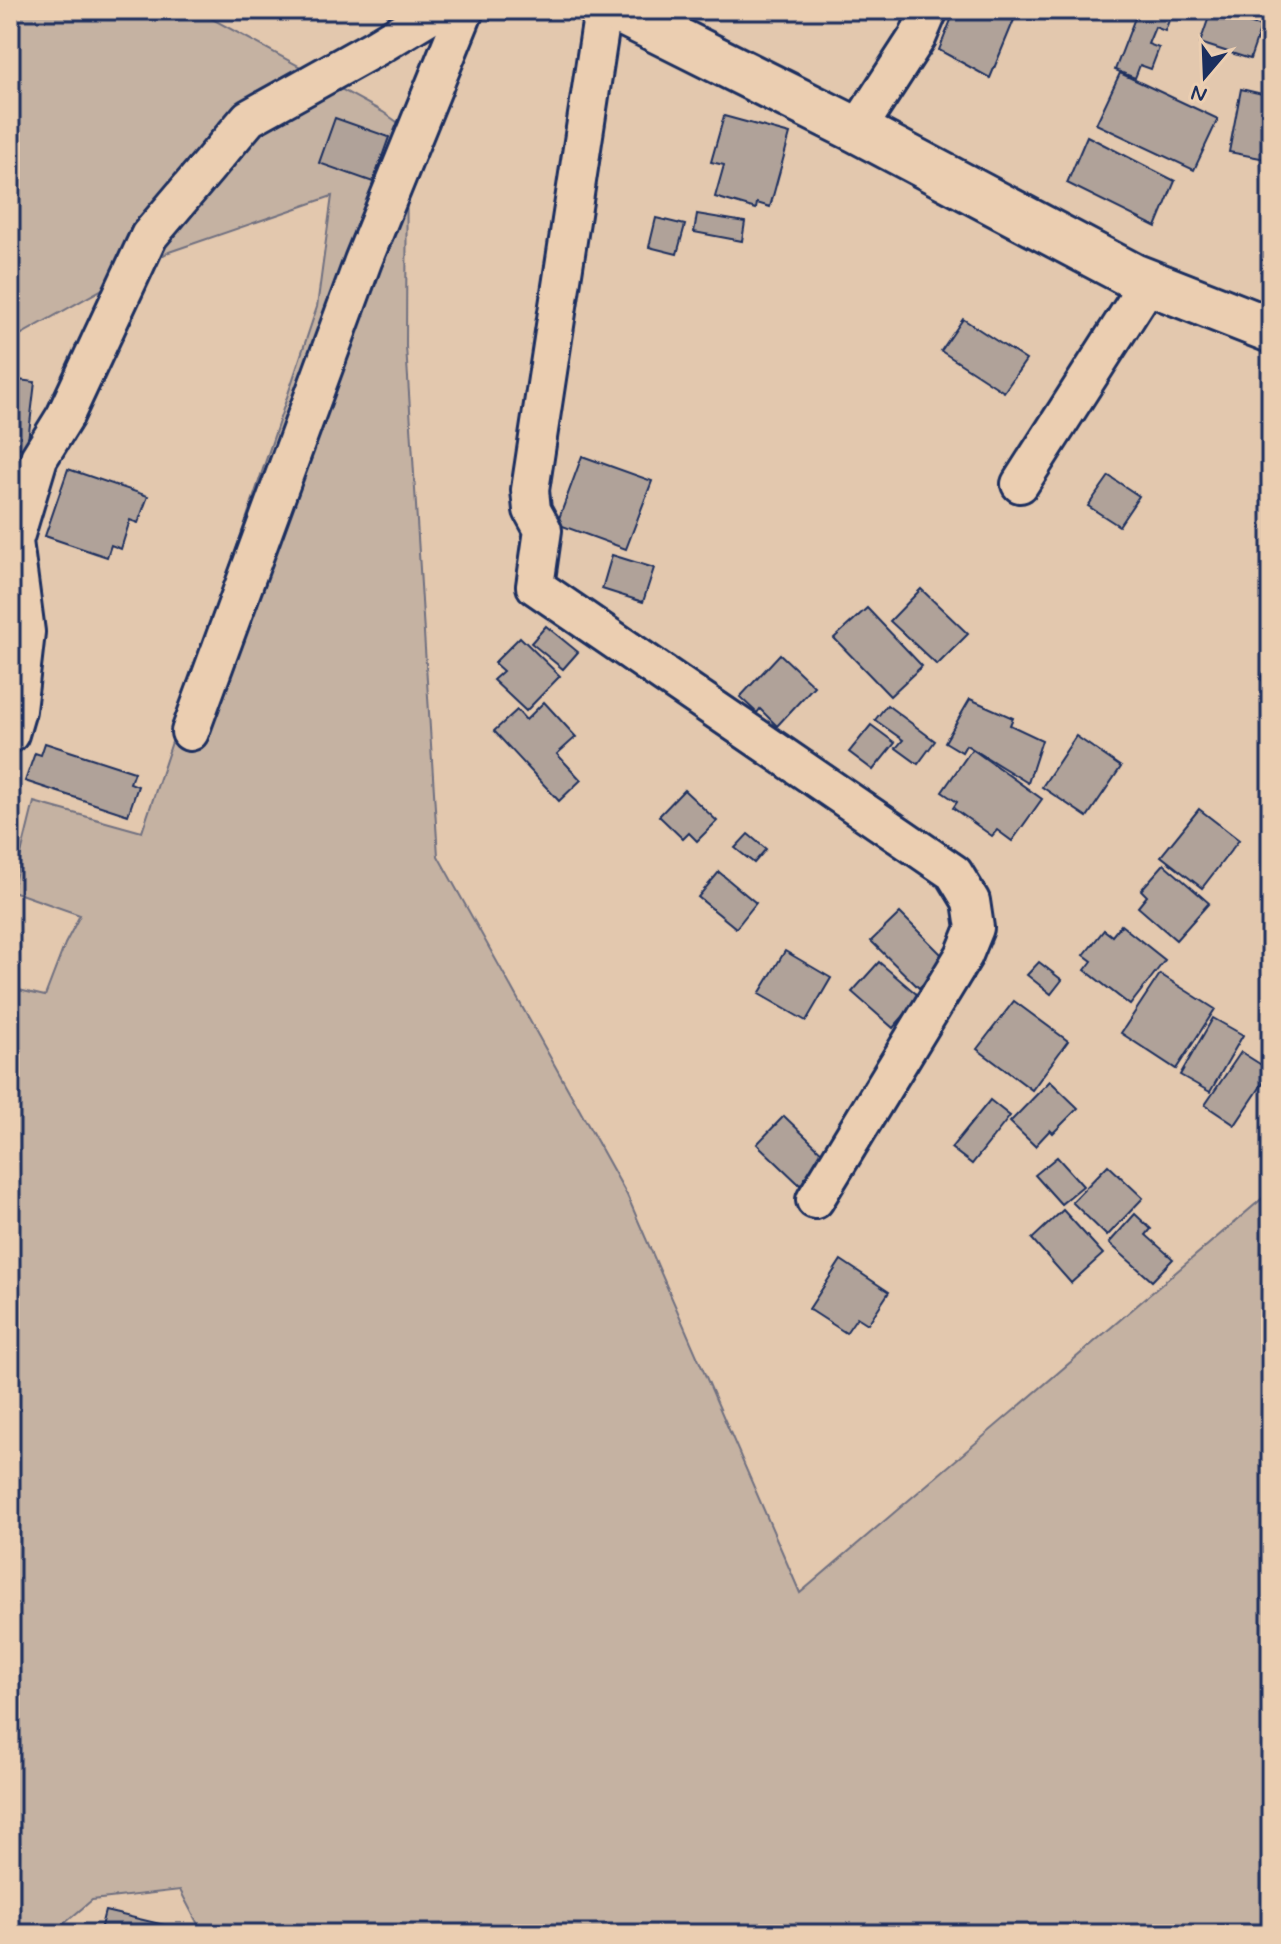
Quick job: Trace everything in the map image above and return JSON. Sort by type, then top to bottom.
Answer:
[{"type":"street","points":[[10,734],[17,710],[26,632],[14,541],[39,458],[65,416],[149,236],[249,118],[438,10]]},
{"type":"street","points":[[190,732],[363,261],[465,10]]},
{"type":"street","points":[[603,10],[530,490],[532,510],[543,530],[535,586],[954,873],[971,901],[975,928],[964,955],[815,1200]]},
{"type":"street","points":[[617,10],[857,130],[1133,276],[1271,330]]},
{"type":"street","points":[[857,130],[918,36],[929,10]]},
{"type":"street","points":[[1020,484],[1149,282]]},
{"type":"shaded area","points":[[10,10],[196,10],[383,112],[407,129],[406,346],[438,856],[627,1195],[800,1593],[1271,1191],[1271,1934],[203,1934],[180,1890],[92,1900],[52,1934],[21,1934],[10,1913],[10,988],[45,996],[80,915],[12,891],[34,802],[142,832],[317,307],[332,196],[169,252],[11,340]]},
{"type":"building","points":[[955,10],[1004,10],[1016,15],[990,78],[939,50]]},
{"type":"building","points":[[1062,10],[1083,10],[1080,17]]},
{"type":"building","points":[[1138,10],[1172,12],[1165,31],[1155,27],[1148,44],[1159,48],[1151,69],[1140,65],[1135,78],[1115,70]]},
{"type":"building","points":[[1211,11],[1261,27],[1250,59],[1200,43]]},
{"type":"building","points":[[1120,73],[1218,119],[1194,170],[1096,124]]},
{"type":"building","points":[[1241,89],[1271,96],[1271,160],[1229,152]]},
{"type":"building","points":[[724,116],[790,134],[770,207],[757,203],[756,209],[715,197],[724,165],[711,162]]},
{"type":"building","points":[[335,118],[389,137],[373,182],[319,163]]},
{"type":"building","points":[[1087,136],[1175,181],[1156,227],[1067,183]]},
{"type":"building","points":[[697,214],[745,222],[742,241],[694,232]]},
{"type":"building","points":[[656,218],[685,225],[677,254],[649,247]]},
{"type":"building","points":[[963,319],[1026,360],[1004,392],[941,351]]},
{"type":"building","points":[[10,379],[35,382],[27,449],[10,446]]},
{"type":"building","points":[[582,456],[652,481],[626,549],[557,524]]},
{"type":"building","points":[[68,469],[148,496],[138,523],[130,520],[121,549],[111,545],[107,557],[45,536]]},
{"type":"building","points":[[1109,476],[1139,496],[1119,526],[1088,506]]},
{"type":"building","points":[[612,555],[654,568],[643,602],[602,589]]},
{"type":"building","points":[[921,589],[968,634],[937,665],[890,621]]},
{"type":"building","points":[[867,608],[922,666],[890,696],[834,638]]},
{"type":"building","points":[[546,626],[578,652],[563,669],[531,643]]},
{"type":"building","points":[[520,637],[560,676],[526,711],[493,680],[503,671],[494,663]]},
{"type":"building","points":[[780,654],[814,686],[777,726],[760,709],[757,713],[740,697]]},
{"type":"building","points":[[1271,661],[1271,686],[1260,679]]},
{"type":"building","points":[[970,699],[1013,718],[1010,725],[1042,740],[1028,783],[966,745],[962,752],[945,742]]},
{"type":"building","points":[[544,702],[576,737],[557,754],[581,780],[559,801],[494,731],[517,710],[526,720]]},
{"type":"building","points":[[887,705],[935,741],[918,764],[896,748],[903,740],[875,720]]},
{"type":"building","points":[[871,725],[895,743],[873,770],[849,752]]},
{"type":"building","points":[[1076,736],[1121,767],[1087,817],[1042,787]]},
{"type":"building","points":[[45,743],[134,772],[130,783],[138,786],[128,815],[25,781],[35,753],[41,755]]},
{"type":"building","points":[[972,749],[1042,799],[1012,841],[997,830],[992,836],[953,808],[957,802],[942,792]]},
{"type":"building","points":[[684,790],[717,821],[697,841],[689,833],[683,839],[659,816]]},
{"type":"building","points":[[1199,809],[1239,840],[1202,888],[1161,856]]},
{"type":"building","points":[[748,834],[766,849],[754,863],[735,848]]},
{"type":"building","points":[[1164,864],[1209,903],[1176,940],[1138,907],[1147,896],[1141,890]]},
{"type":"building","points":[[719,872],[756,903],[736,928],[698,897]]},
{"type":"building","points":[[900,913],[947,960],[919,988],[871,941]]},
{"type":"building","points":[[1121,925],[1165,960],[1130,1005],[1085,970],[1092,961],[1084,955],[1104,930],[1112,936]]},
{"type":"building","points":[[785,951],[831,978],[806,1021],[759,994]]},
{"type":"building","points":[[879,962],[920,997],[893,1028],[852,992]]},
{"type":"building","points":[[1039,962],[1062,980],[1051,994],[1027,975]]},
{"type":"building","points":[[1160,974],[1215,1009],[1176,1069],[1121,1033]]},
{"type":"building","points":[[1014,1001],[1068,1041],[1032,1090],[977,1049]]},
{"type":"building","points":[[1213,1018],[1243,1035],[1210,1092],[1180,1075]]},
{"type":"building","points":[[1241,1052],[1271,1071],[1235,1125],[1205,1105]]},
{"type":"building","points":[[1050,1081],[1078,1108],[1035,1146],[1010,1122]]},
{"type":"building","points":[[990,1100],[1010,1116],[972,1164],[951,1148]]},
{"type":"building","points":[[784,1116],[828,1158],[801,1186],[757,1144]]},
{"type":"building","points":[[1057,1157],[1083,1186],[1061,1204],[1035,1175]]},
{"type":"building","points":[[1108,1165],[1143,1198],[1107,1236],[1072,1202]]},
{"type":"building","points":[[1063,1210],[1103,1254],[1071,1283],[1032,1239]]},
{"type":"building","points":[[1135,1214],[1151,1229],[1146,1235],[1173,1259],[1152,1281],[1109,1243]]},
{"type":"building","points":[[841,1260],[889,1292],[868,1324],[857,1317],[846,1333],[809,1309]]},
{"type":"building","points":[[105,1911],[190,1931],[190,1934],[99,1934]]}]
